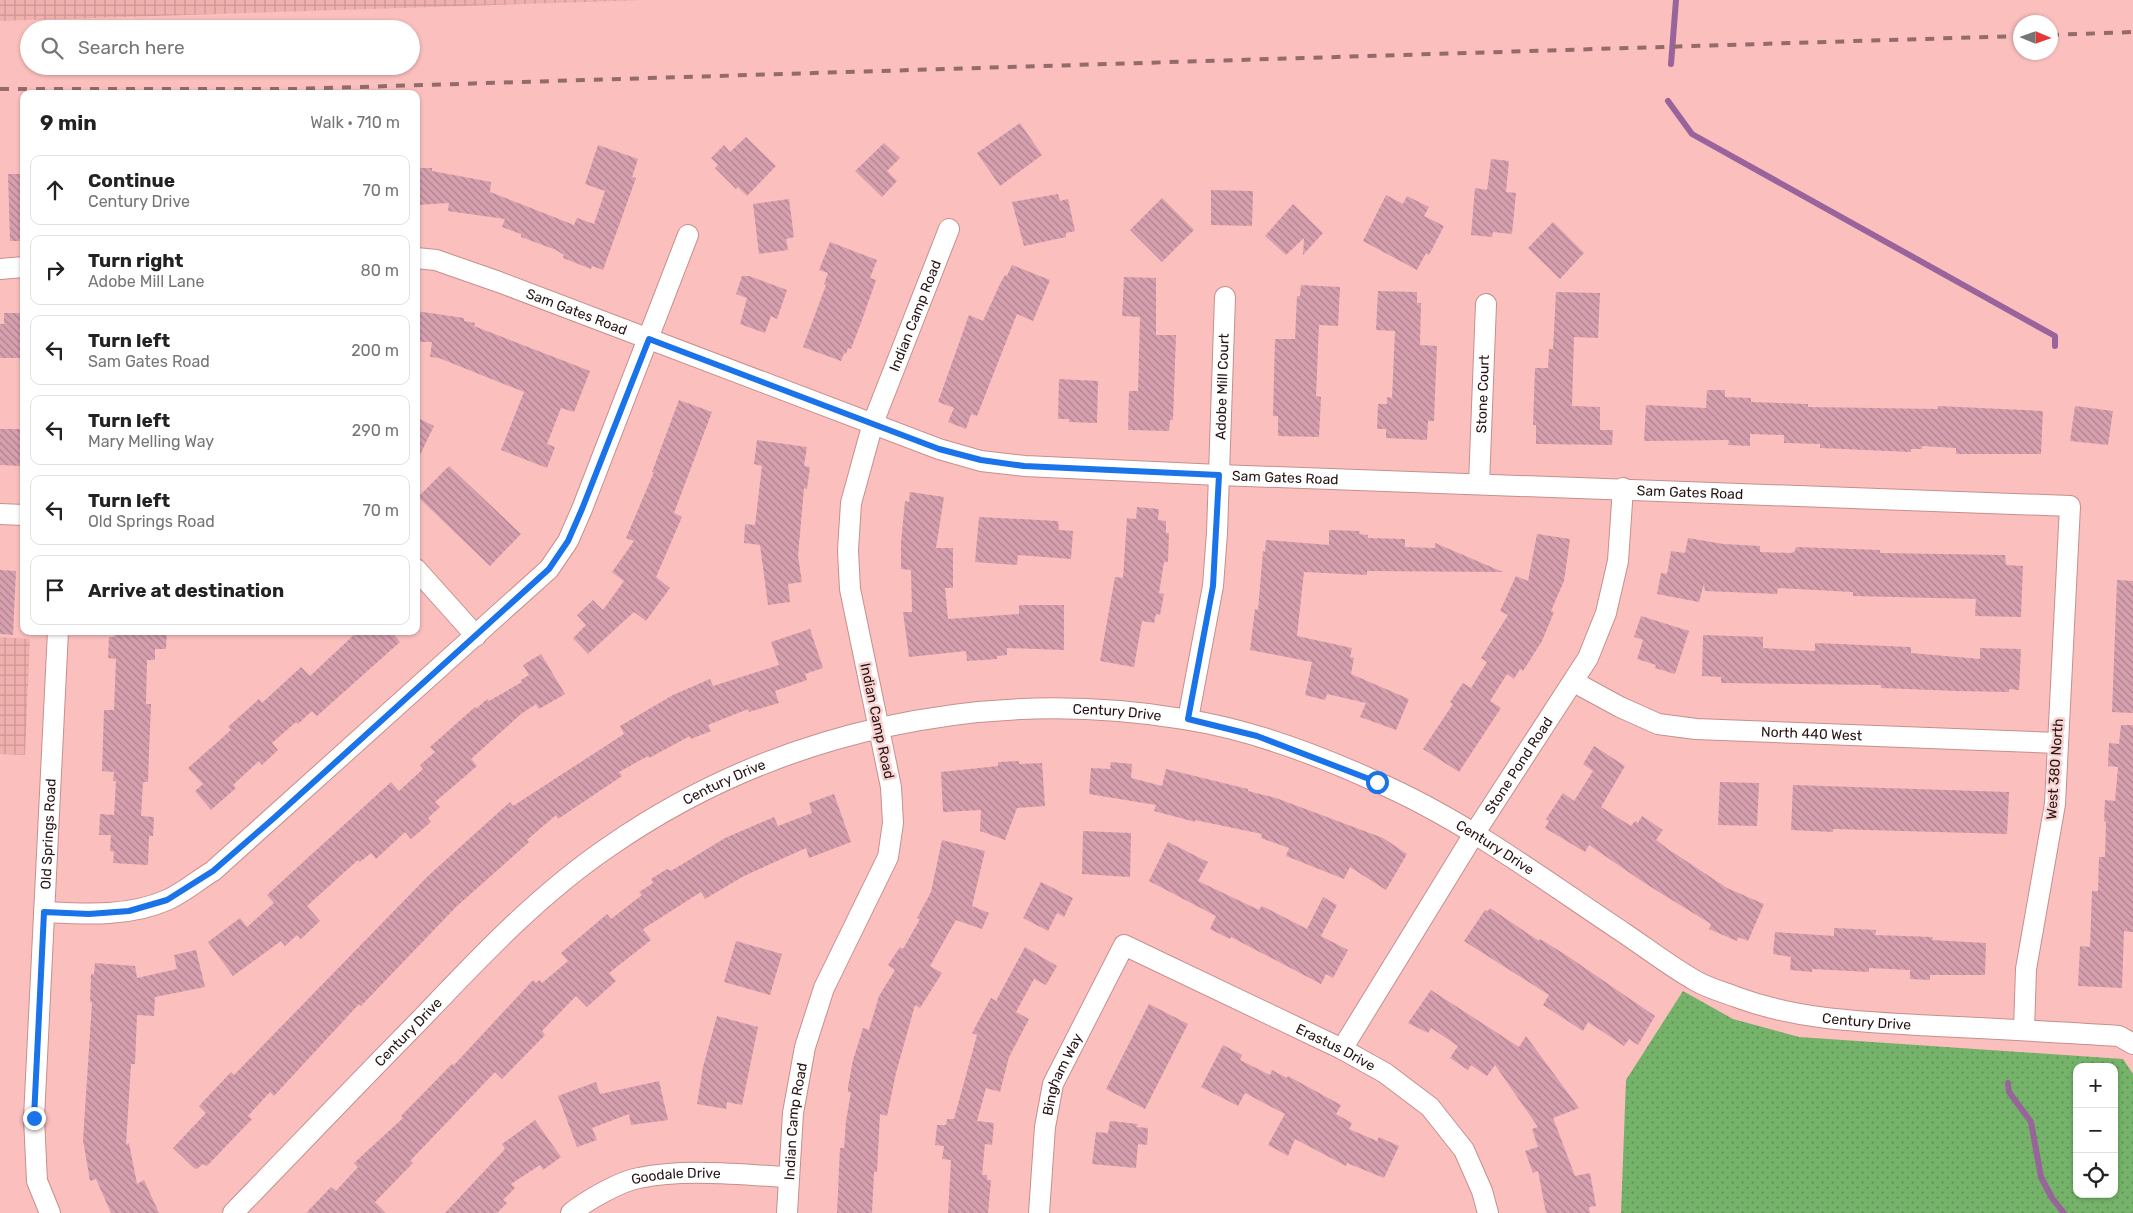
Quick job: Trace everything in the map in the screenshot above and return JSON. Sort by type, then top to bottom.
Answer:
[{"type":"street","name":"Indian Camp Road","points":[[787,1213],[793,1113],[805,1047],[824,988],[888,857],[893,823],[891,787],[850,589],[848,550],[851,503],[873,423],[949,229]]},
{"type":"street","points":[[44,912],[89,914],[129,911],[167,900],[213,871],[268,824],[549,569],[568,541],[649,339],[688,235]]},
{"type":"street","name":"Sam Gates Road","points":[[420,258],[436,260],[481,276],[939,449],[981,460],[1024,466],[1219,475],[1623,488],[2070,506]]},
{"type":"street","points":[[0,269],[20,267]]},
{"type":"street","name":"Adobe Mill Court","points":[[1188,719],[1213,586],[1225,297]]},
{"type":"street","name":"Stone Court","points":[[1479,484],[1486,304]]},
{"type":"street","name":"Stone Pond Road","points":[[1342,1049],[1474,834],[1588,658],[1606,613],[1618,561],[1623,488]]},
{"type":"street","name":"West 380 North","points":[[2024,1030],[2026,969],[2055,804],[2070,506]]},
{"type":"street","points":[[0,514],[20,515]]},
{"type":"street","points":[[420,573],[476,636]]},
{"type":"street","name":"Old Springs Road","points":[[50,1213],[37,1181],[34,1118],[58,635]]},
{"type":"street","name":"North 440 West","points":[[1574,682],[1620,708],[1658,724],[1686,728],[2058,743]]},
{"type":"street","name":"Century Drive","points":[[233,1213],[461,977],[547,894],[608,846],[672,807],[746,770],[810,746],[878,728],[972,711],[1059,708],[1121,710],[1188,719],[1257,736],[1333,764],[1428,806],[1474,834],[1698,983],[1769,1009],[1834,1021],[2120,1036],[2133,1044]]},
{"type":"street","name":"Erastus Drive","points":[[1124,945],[1342,1049],[1386,1073],[1430,1107],[1464,1150],[1482,1190],[1488,1213]]},
{"type":"street","name":"Bingham Way","points":[[1039,1213],[1045,1127],[1053,1084],[1124,945]]},
{"type":"street","name":"Goodale Drive","points":[[571,1213],[605,1192],[637,1178],[674,1173],[789,1177]]},
{"type":"shaded area","points":[[0,0],[646,0],[20,20],[0,21]]},
{"type":"shaded area","points":[[0,637],[30,639],[25,755],[0,754]]},
{"type":"green space","points":[[1683,991],[1733,1019],[1799,1037],[2123,1059],[2133,1074],[2133,1213],[1621,1213],[1626,1080]]},
{"type":"building","points":[[1020,123],[1042,155],[1000,186],[977,153]]},
{"type":"building","points":[[746,137],[776,166],[747,196],[738,187],[736,189],[715,168],[718,165],[711,158],[724,145],[730,152]]},
{"type":"building","points":[[884,143],[900,158],[887,171],[897,181],[882,197],[855,171]]},
{"type":"building","points":[[598,145],[638,159],[632,177],[636,178],[603,270],[592,266],[591,269],[563,258],[564,255],[556,250],[521,237],[521,234],[502,227],[505,219],[448,211],[449,203],[420,205],[420,168],[432,168],[432,171],[491,182],[490,192],[574,225],[577,218],[594,224],[605,191],[585,184]]},
{"type":"building","points":[[1491,159],[1509,161],[1506,192],[1516,193],[1512,234],[1493,232],[1492,237],[1471,235],[1475,188],[1487,190]]},
{"type":"building","points":[[8,174],[20,174],[20,241],[10,241]]},
{"type":"building","points":[[1211,190],[1253,191],[1252,226],[1211,225]]},
{"type":"building","points":[[1058,194],[1060,201],[1068,199],[1075,231],[1066,233],[1066,237],[1024,246],[1012,202]]},
{"type":"building","points":[[1386,195],[1403,204],[1407,196],[1429,207],[1424,216],[1444,226],[1429,255],[1426,253],[1417,270],[1363,241]]},
{"type":"building","points":[[1162,198],[1194,230],[1162,262],[1130,230]]},
{"type":"building","points":[[789,199],[794,237],[786,239],[788,250],[759,254],[753,204]]},
{"type":"building","points":[[1293,204],[1323,233],[1303,255],[1304,238],[1286,255],[1265,236]]},
{"type":"building","points":[[1553,222],[1584,253],[1560,279],[1528,248]]},
{"type":"building","points":[[830,242],[877,260],[870,278],[876,280],[862,320],[851,349],[848,348],[841,361],[803,347],[826,285],[824,284],[828,273],[819,270]]},
{"type":"building","points":[[1012,265],[1050,280],[1033,321],[1017,314],[977,416],[971,414],[966,429],[948,422],[954,408],[938,402],[969,315],[983,321],[1000,284],[1005,275],[1007,276]]},
{"type":"building","points":[[742,276],[749,276],[787,290],[777,319],[771,316],[765,333],[740,324],[747,298],[736,294]]},
{"type":"building","points":[[1124,277],[1156,278],[1156,335],[1176,335],[1173,420],[1170,420],[1169,431],[1128,430],[1129,391],[1138,391],[1140,317],[1122,316]]},
{"type":"building","points":[[1301,285],[1340,287],[1338,326],[1319,325],[1316,396],[1321,397],[1319,437],[1278,436],[1278,416],[1273,416],[1275,339],[1295,339],[1297,296],[1300,296]]},
{"type":"building","points":[[1378,291],[1417,292],[1417,303],[1421,303],[1420,345],[1437,346],[1434,421],[1428,421],[1427,440],[1386,438],[1386,429],[1377,429],[1378,404],[1387,404],[1387,397],[1392,398],[1395,331],[1376,330]]},
{"type":"building","points":[[1556,292],[1600,293],[1598,338],[1574,337],[1572,406],[1600,407],[1600,430],[1613,430],[1612,445],[1536,444],[1536,425],[1533,425],[1535,368],[1548,368],[1549,349],[1553,349]]},
{"type":"building","points":[[420,312],[464,318],[464,321],[475,323],[474,326],[590,371],[574,412],[561,408],[547,444],[555,447],[547,468],[501,450],[524,392],[439,358],[430,357],[432,342],[420,342]]},
{"type":"building","points":[[4,313],[20,313],[20,358],[0,358],[0,324],[4,324]]},
{"type":"building","points":[[1059,379],[1098,381],[1097,423],[1069,422],[1069,419],[1058,419]]},
{"type":"building","points":[[1707,390],[1725,390],[1725,397],[1751,398],[1751,402],[1808,404],[1808,407],[1938,409],[1938,406],[2043,411],[2041,454],[1956,454],[1956,448],[1922,446],[1922,449],[1911,449],[1911,452],[1820,448],[1820,444],[1784,443],[1784,435],[1750,434],[1750,446],[1728,445],[1729,440],[1644,441],[1646,405],[1706,408]]},
{"type":"building","points":[[679,400],[712,412],[674,513],[682,517],[656,577],[670,588],[646,621],[634,612],[588,654],[573,638],[586,625],[577,615],[593,600],[603,610],[624,581],[612,572],[634,541],[626,538],[654,472],[652,472]]},
{"type":"building","points":[[2075,406],[2113,411],[2108,445],[2070,441]]},
{"type":"building","points":[[420,419],[434,426],[420,455]]},
{"type":"building","points":[[0,429],[20,429],[20,466],[0,465]]},
{"type":"building","points":[[757,440],[807,447],[804,466],[810,467],[807,489],[804,488],[798,556],[802,582],[788,584],[790,602],[768,605],[760,545],[744,543],[745,524],[755,525],[762,466],[754,464]]},
{"type":"building","points":[[449,466],[521,534],[490,566],[420,499],[420,495]]},
{"type":"building","points":[[910,492],[944,497],[936,548],[953,548],[953,588],[945,588],[948,619],[1019,614],[1019,605],[1064,605],[1064,650],[1007,648],[1007,655],[997,656],[997,659],[967,661],[966,651],[909,657],[903,612],[912,612],[911,570],[901,569],[901,543],[905,501],[909,502]]},
{"type":"building","points":[[1137,507],[1159,509],[1158,520],[1166,521],[1166,533],[1169,533],[1168,562],[1164,562],[1159,593],[1164,594],[1160,615],[1156,614],[1154,623],[1142,621],[1134,667],[1100,661],[1115,577],[1123,578],[1127,518],[1136,519]]},
{"type":"building","points":[[979,517],[1058,521],[1059,530],[1073,531],[1071,559],[1018,555],[1017,565],[975,562]]},
{"type":"building","points":[[1329,530],[1360,531],[1359,534],[1368,535],[1368,538],[1405,539],[1405,547],[1435,548],[1435,543],[1503,572],[1367,571],[1367,575],[1304,572],[1297,636],[1352,648],[1350,657],[1354,658],[1351,674],[1409,699],[1396,730],[1360,717],[1366,703],[1327,694],[1325,700],[1305,695],[1312,662],[1250,650],[1255,609],[1258,610],[1263,551],[1265,552],[1266,540],[1329,545]]},
{"type":"building","points":[[1537,534],[1570,539],[1564,581],[1551,611],[1554,612],[1542,641],[1523,671],[1520,669],[1514,679],[1507,674],[1490,701],[1501,708],[1459,772],[1423,749],[1453,704],[1450,702],[1463,683],[1471,688],[1487,662],[1481,658],[1508,615],[1500,611],[1516,576],[1528,581]]},
{"type":"building","points":[[1688,538],[1723,544],[1760,546],[1760,552],[1791,553],[1795,551],[1796,547],[1880,550],[1880,553],[2005,555],[2006,565],[2023,566],[2021,617],[1975,616],[1976,599],[1853,596],[1853,592],[1778,588],[1777,594],[1705,591],[1704,584],[1699,602],[1657,594],[1661,573],[1667,574],[1671,551],[1685,553]]},
{"type":"building","points":[[0,570],[16,571],[13,635],[0,634]]},
{"type":"building","points":[[2117,580],[2133,581],[2133,713],[2112,712]]},
{"type":"building","points":[[1641,616],[1689,631],[1675,674],[1655,668],[1656,665],[1637,659],[1643,640],[1634,637]]},
{"type":"building","points":[[810,629],[823,668],[805,674],[807,680],[775,691],[779,703],[749,712],[748,709],[708,725],[711,731],[691,739],[690,736],[649,758],[648,756],[619,772],[622,776],[558,819],[556,815],[527,840],[529,842],[456,907],[361,1006],[359,1004],[274,1096],[270,1092],[248,1116],[252,1119],[207,1166],[203,1164],[197,1169],[194,1168],[173,1148],[206,1113],[199,1106],[231,1072],[234,1075],[428,876],[510,802],[513,806],[624,734],[620,726],[673,695],[710,679],[713,686],[779,665],[771,642]]},
{"type":"building","points":[[114,635],[167,635],[166,649],[155,649],[155,660],[147,660],[146,704],[151,704],[148,782],[143,782],[141,816],[154,817],[153,836],[149,836],[148,865],[113,863],[114,852],[110,851],[111,835],[99,835],[100,814],[114,815],[116,781],[113,781],[114,772],[102,771],[104,710],[114,710],[116,659],[108,658],[109,637],[114,637]]},
{"type":"building","points":[[354,635],[394,635],[400,642],[317,716],[312,711],[272,743],[278,750],[262,765],[259,761],[233,785],[236,788],[211,810],[195,791],[203,784],[188,768],[231,730],[228,727],[259,699],[262,703],[301,667],[310,676]]},
{"type":"building","points":[[1703,635],[1763,637],[1763,648],[1815,651],[1815,643],[1911,647],[1911,653],[1980,659],[1980,648],[2021,649],[2019,690],[2009,689],[2009,692],[1957,691],[1881,688],[1881,685],[1721,683],[1721,677],[1702,676]]},
{"type":"building","points":[[541,654],[565,694],[539,709],[536,704],[521,714],[471,759],[477,766],[435,802],[440,807],[428,818],[431,822],[411,839],[405,832],[376,859],[371,853],[360,862],[358,860],[307,906],[320,921],[301,939],[297,935],[285,946],[281,941],[233,976],[208,942],[240,918],[247,927],[274,903],[267,895],[391,782],[399,791],[423,769],[420,765],[435,752],[430,747],[475,707],[476,709],[487,699],[489,701],[522,682],[521,680],[529,675],[523,665]]},
{"type":"building","points":[[2121,725],[2133,725],[2133,932],[2124,931],[2122,988],[2078,986],[2080,946],[2090,947],[2092,891],[2098,891],[2099,857],[2105,857],[2105,800],[2115,801],[2118,767],[2108,766],[2109,743],[2119,744]]},
{"type":"building","points":[[1594,746],[1625,766],[1601,807],[1631,826],[1635,821],[1638,823],[1642,816],[1663,830],[1656,840],[1668,849],[1727,888],[1764,904],[1748,941],[1738,937],[1737,941],[1709,929],[1711,924],[1646,884],[1589,845],[1585,852],[1545,828],[1549,821],[1546,819],[1563,793],[1574,801],[1593,771],[1583,764]]},
{"type":"building","points":[[1019,761],[1019,764],[1042,763],[1045,806],[1017,808],[1005,840],[980,831],[981,810],[943,812],[941,772],[998,766],[998,762]]},
{"type":"building","points":[[1111,762],[1132,764],[1131,778],[1162,786],[1166,769],[1248,789],[1248,791],[1276,798],[1383,838],[1407,854],[1386,890],[1350,867],[1344,879],[1286,856],[1289,848],[1261,838],[1262,834],[1195,820],[1195,822],[1154,811],[1156,805],[1089,794],[1091,768],[1110,769]]},
{"type":"building","points":[[1720,782],[1759,783],[1757,826],[1718,825]]},
{"type":"building","points":[[1793,785],[2009,792],[2007,834],[1833,829],[1833,832],[1791,830]]},
{"type":"building","points":[[834,794],[851,842],[809,858],[806,848],[744,876],[705,899],[701,892],[643,929],[651,940],[609,973],[616,981],[587,1007],[576,996],[542,1031],[545,1035],[502,1079],[495,1072],[410,1161],[413,1163],[375,1202],[386,1213],[306,1213],[331,1187],[336,1191],[358,1167],[354,1163],[403,1118],[401,1116],[452,1064],[454,1065],[533,980],[536,983],[539,980],[542,983],[568,961],[561,953],[607,914],[611,919],[642,895],[639,892],[653,883],[651,879],[667,869],[671,871],[725,838],[774,817],[778,826],[812,813],[809,803]]},
{"type":"building","points":[[1083,831],[1131,833],[1130,877],[1082,874]]},
{"type":"building","points":[[942,840],[985,851],[972,906],[989,913],[982,929],[956,920],[930,966],[942,973],[920,1008],[915,1005],[896,1073],[887,1116],[880,1114],[877,1172],[874,1172],[872,1213],[837,1213],[840,1148],[844,1148],[851,1092],[848,1092],[848,1087],[853,1060],[863,1028],[869,1030],[879,996],[895,970],[888,965],[900,947],[903,949],[920,919],[917,918],[931,892]]},
{"type":"building","points":[[1168,842],[1208,862],[1198,881],[1259,910],[1262,906],[1307,929],[1323,897],[1337,905],[1321,936],[1348,950],[1333,978],[1326,974],[1321,984],[1231,937],[1230,939],[1210,929],[1216,916],[1149,881]]},
{"type":"building","points":[[1041,882],[1073,898],[1064,917],[1057,913],[1048,931],[1023,918]]},
{"type":"building","points":[[1490,908],[1539,941],[1540,939],[1566,955],[1655,1016],[1638,1045],[1629,1039],[1624,1046],[1588,1022],[1583,1031],[1543,1005],[1549,995],[1464,941],[1485,910],[1488,911]]},
{"type":"building","points":[[1834,928],[1876,930],[1875,935],[1933,937],[1932,940],[1986,943],[1985,975],[1930,975],[1930,980],[1910,979],[1910,970],[1869,968],[1869,972],[1812,969],[1812,972],[1790,970],[1791,957],[1773,954],[1775,932],[1834,936]]},
{"type":"building","points":[[736,941],[782,954],[770,995],[724,982]]},
{"type":"building","points":[[1025,947],[1057,966],[1046,985],[1034,979],[1016,1012],[1029,1019],[1009,1057],[1000,1092],[986,1088],[977,1121],[994,1123],[992,1145],[985,1144],[982,1175],[987,1175],[987,1180],[991,1180],[988,1213],[948,1213],[951,1160],[942,1159],[944,1146],[935,1145],[937,1125],[946,1125],[947,1119],[954,1119],[977,1035],[972,1033],[991,998],[996,1001]]},
{"type":"building","points":[[196,950],[205,987],[155,997],[154,1016],[137,1015],[135,1064],[131,1064],[126,1145],[129,1143],[137,1184],[144,1180],[159,1213],[111,1213],[96,1179],[90,1181],[83,1140],[92,1002],[90,1002],[91,974],[94,974],[95,963],[135,966],[137,978],[177,969],[174,955]]},
{"type":"building","points":[[1431,990],[1519,1047],[1526,1036],[1579,1108],[1553,1118],[1575,1176],[1590,1173],[1596,1206],[1589,1207],[1590,1213],[1546,1213],[1538,1171],[1533,1173],[1525,1151],[1538,1147],[1532,1129],[1538,1127],[1495,1065],[1487,1076],[1471,1065],[1468,1070],[1450,1058],[1458,1046],[1431,1028],[1428,1033],[1408,1023]]},
{"type":"building","points":[[1149,1004],[1188,1024],[1145,1109],[1106,1089]]},
{"type":"building","points":[[717,1016],[758,1027],[742,1105],[727,1102],[726,1109],[697,1104],[703,1067]]},
{"type":"building","points":[[1223,1045],[1242,1055],[1240,1060],[1270,1075],[1272,1070],[1287,1078],[1288,1076],[1341,1105],[1336,1114],[1352,1123],[1349,1129],[1377,1141],[1379,1137],[1399,1146],[1384,1178],[1347,1163],[1346,1166],[1295,1139],[1288,1156],[1268,1145],[1285,1114],[1245,1093],[1238,1106],[1201,1087]]},
{"type":"building","points":[[659,1081],[668,1120],[631,1125],[629,1114],[592,1128],[597,1140],[577,1147],[558,1096],[596,1082],[600,1094]]},
{"type":"building","points":[[535,1120],[561,1157],[543,1170],[540,1165],[511,1184],[515,1188],[503,1200],[507,1203],[497,1213],[445,1213],[505,1149],[502,1144]]},
{"type":"building","points":[[1110,1121],[1138,1124],[1136,1127],[1148,1128],[1147,1145],[1138,1144],[1136,1168],[1092,1164],[1096,1132],[1108,1133]]},
{"type":"waterway","points":[[1671,64],[1676,0]]},
{"type":"waterway","points":[[1668,101],[1692,134],[2055,336],[2055,346]]},
{"type":"waterway","points":[[2008,1083],[2009,1092],[2031,1122],[2041,1177],[2052,1198],[2064,1213]]},
{"type":"railway","points":[[2058,35],[2133,32]]},
{"type":"railway","points":[[0,89],[293,89],[2013,36]]},
{"type":"route","points":[[34,1118],[44,912],[89,914],[129,911],[167,900],[213,871],[549,569],[568,541],[582,509],[649,339],[939,449],[981,460],[1024,466],[1219,475],[1213,586],[1188,719],[1257,736],[1324,760],[1377,782]]}]
